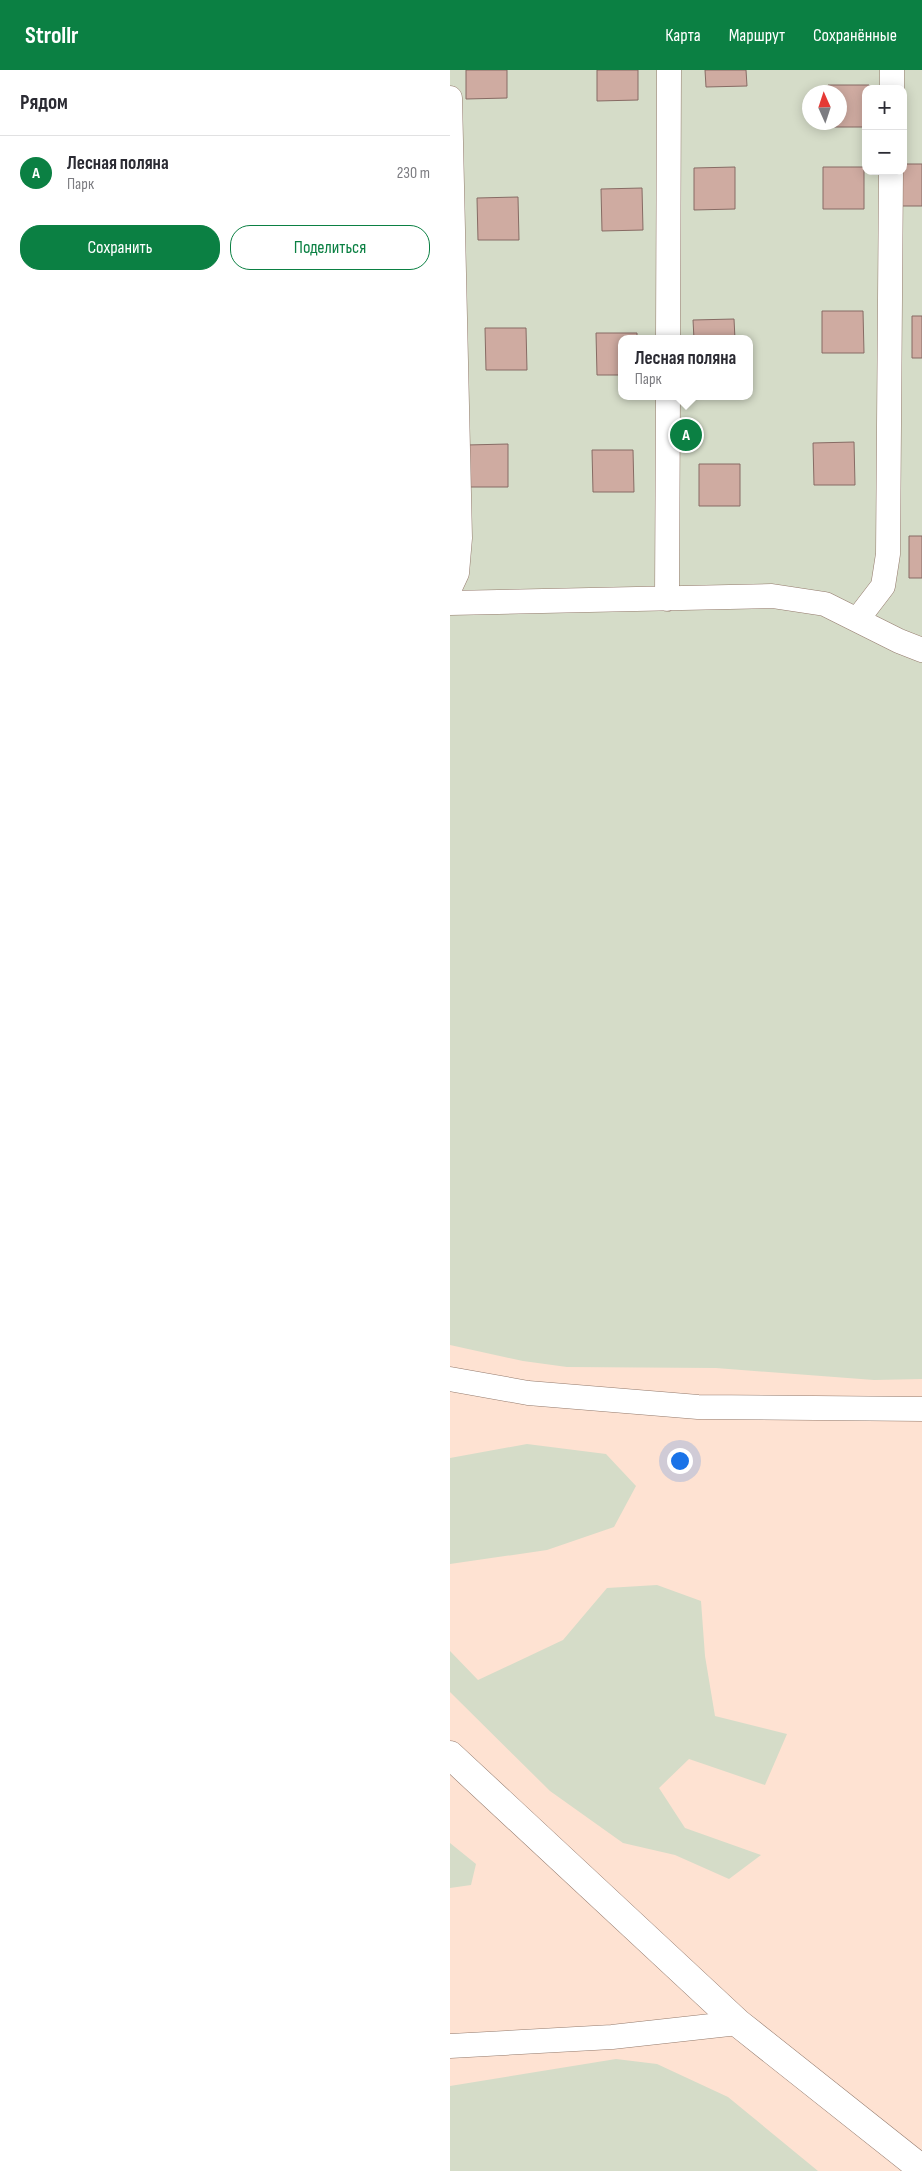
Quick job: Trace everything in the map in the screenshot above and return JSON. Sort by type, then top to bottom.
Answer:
[{"type":"street","points":[[668,335],[669,70]]},
{"type":"street","points":[[892,70],[892,85]]},
{"type":"street","points":[[450,98],[460,538],[457,574],[450,588]]},
{"type":"street","points":[[857,620],[883,586],[888,554],[891,175]]},
{"type":"street","points":[[667,599],[668,400]]},
{"type":"street","points":[[450,603],[772,596],[825,604],[922,650]]},
{"type":"street","points":[[450,1379],[528,1393],[698,1407],[922,1409]]},
{"type":"street","points":[[450,1755],[738,2023],[922,2169]]},
{"type":"street","points":[[450,2046],[612,2037],[738,2023]]},
{"type":"green space","points":[[450,70],[922,70],[922,1379],[874,1380],[716,1368],[567,1367],[523,1361],[450,1345]]},
{"type":"green space","points":[[527,1444],[606,1454],[636,1486],[614,1527],[547,1550],[450,1564],[450,1458]]},
{"type":"green space","points":[[657,1585],[701,1601],[705,1656],[715,1716],[787,1734],[765,1785],[689,1759],[659,1788],[685,1828],[761,1855],[729,1879],[675,1855],[623,1843],[550,1791],[450,1692],[450,1651],[478,1680],[563,1640],[607,1588]]},
{"type":"green space","points":[[450,1843],[476,1864],[471,1885],[450,1888]]},
{"type":"green space","points":[[616,2059],[657,2064],[728,2097],[818,2171],[450,2171],[450,2086]]},
{"type":"building","points":[[466,70],[507,70],[507,98],[466,99]]},
{"type":"building","points":[[597,70],[638,70],[638,100],[597,101]]},
{"type":"building","points":[[705,70],[746,70],[747,86],[706,87]]},
{"type":"building","points":[[847,85],[862,85],[862,127],[847,127]]},
{"type":"building","points":[[907,164],[922,164],[922,206],[896,206],[896,175],[907,175]]},
{"type":"building","points":[[735,167],[735,209],[694,210],[694,168]]},
{"type":"building","points":[[823,167],[862,167],[862,175],[864,175],[864,209],[823,209]]},
{"type":"building","points":[[642,188],[643,230],[602,231],[601,189]]},
{"type":"building","points":[[518,197],[519,240],[478,240],[477,198]]},
{"type":"building","points":[[822,311],[863,311],[864,353],[822,353]]},
{"type":"building","points":[[912,316],[922,316],[922,358],[912,358]]},
{"type":"building","points":[[734,319],[735,335],[694,335],[693,320]]},
{"type":"building","points":[[485,328],[526,328],[527,370],[486,370]]},
{"type":"building","points":[[596,333],[637,333],[637,335],[618,335],[618,375],[597,375]]},
{"type":"building","points":[[854,442],[855,485],[814,485],[813,443]]},
{"type":"building","points":[[508,444],[508,487],[467,487],[467,445]]},
{"type":"building","points":[[592,450],[633,450],[634,492],[593,492]]},
{"type":"building","points":[[699,464],[740,464],[740,506],[699,506]]},
{"type":"building","points":[[909,536],[922,536],[922,578],[909,578]]},
{"type":"place","name":"Лесная поляна","points":[[686,435]]}]
